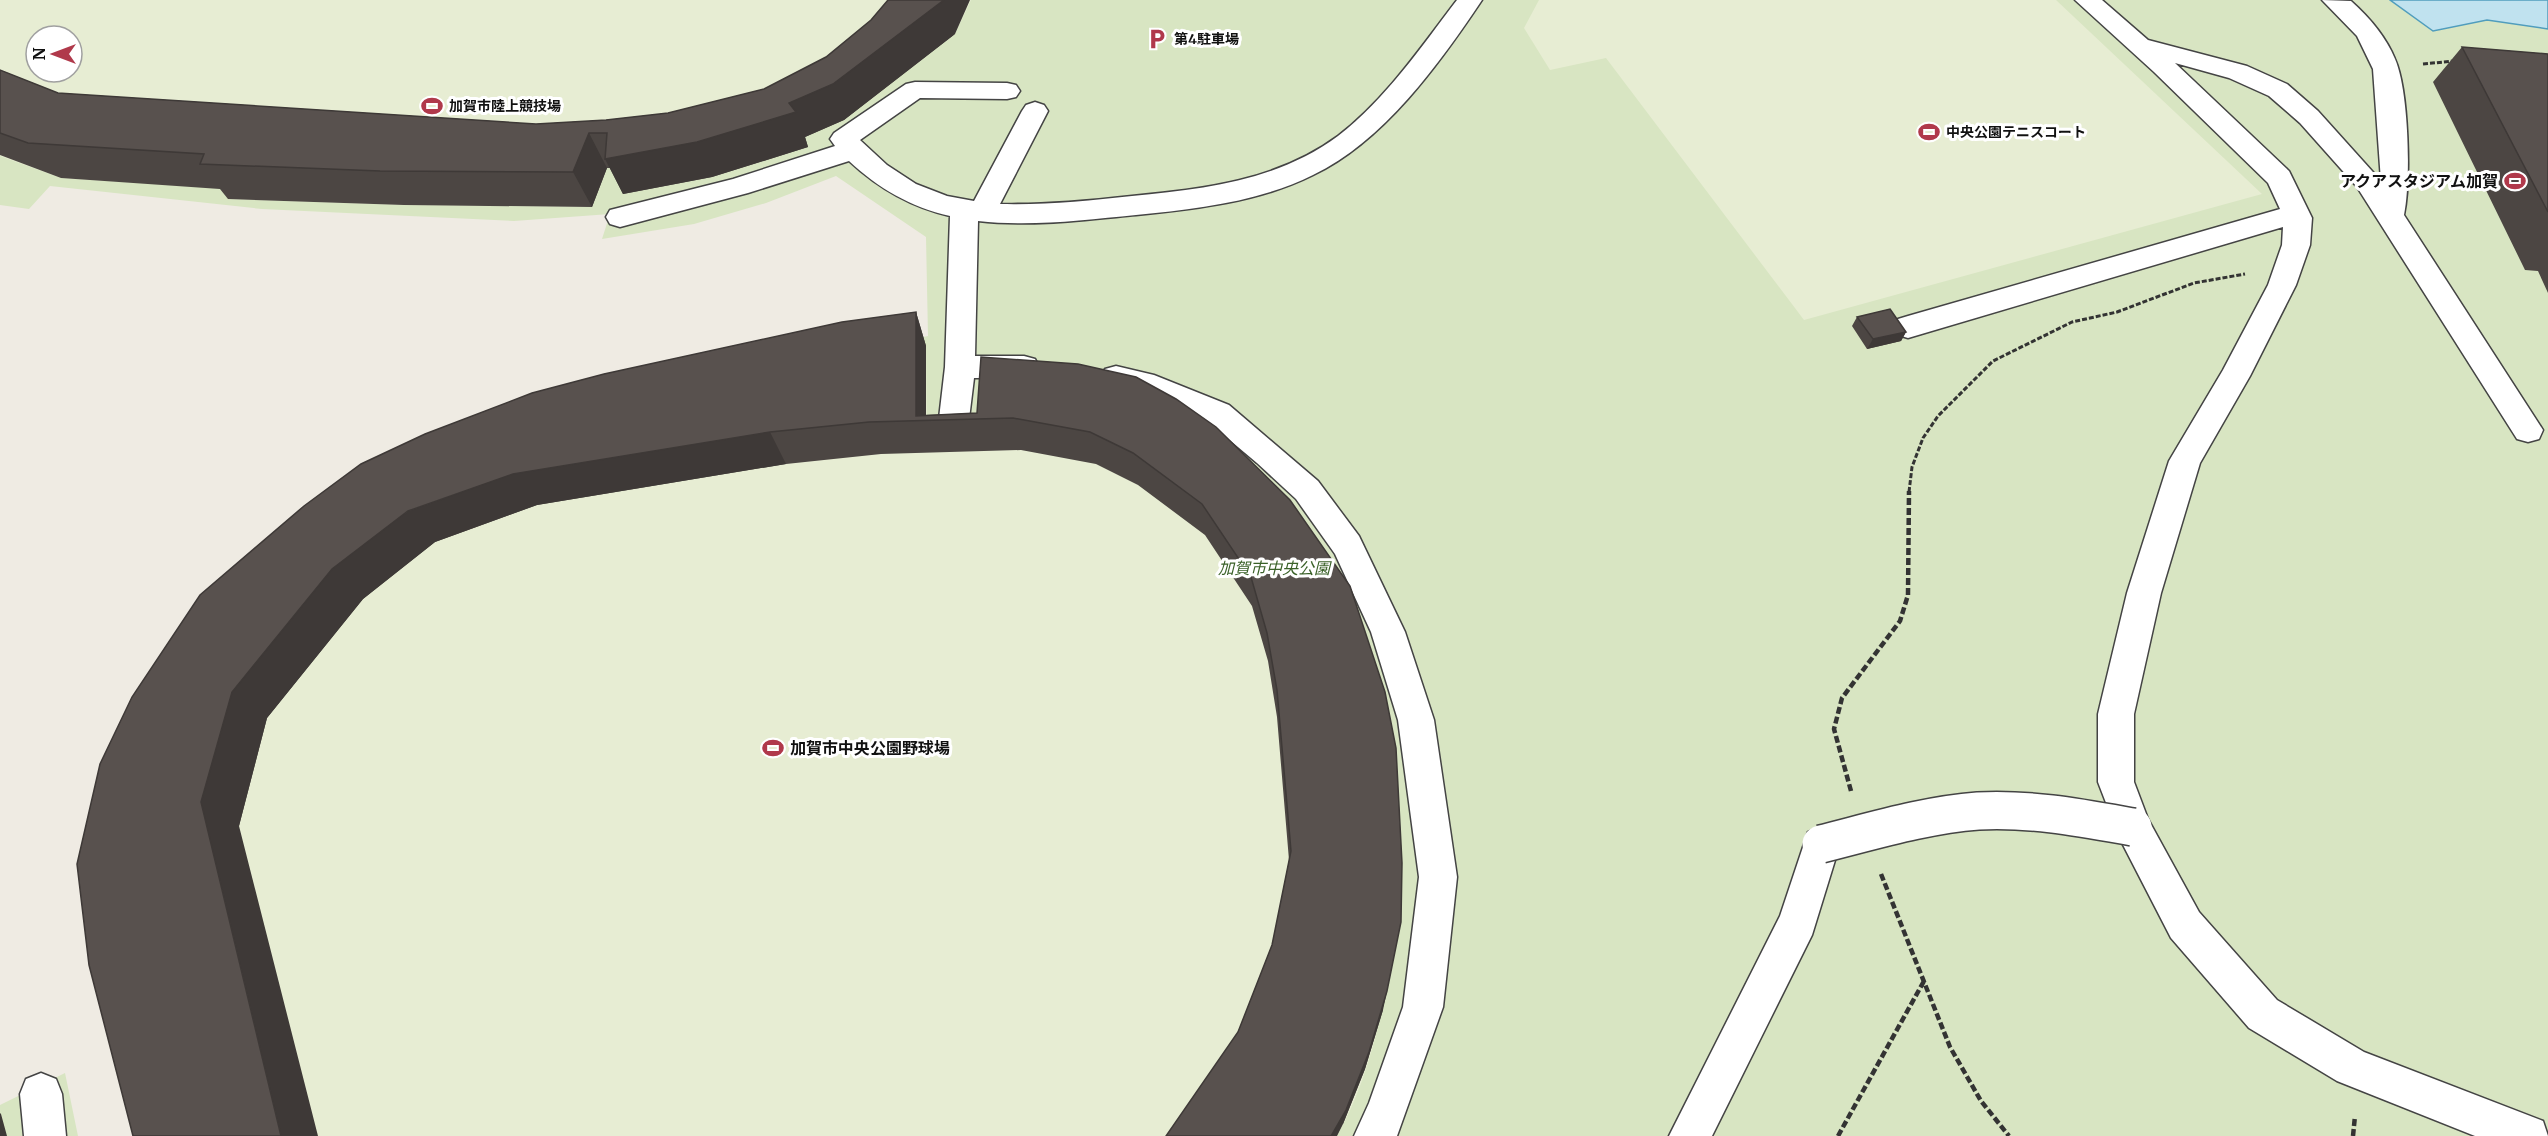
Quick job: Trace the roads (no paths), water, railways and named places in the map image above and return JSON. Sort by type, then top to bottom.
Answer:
[{"type":"street","points":[[848,144],[877,173],[918,196],[974,210],[1048,214],[1216,196],[1296,173],[1327,156],[1386,108],[1470,0]]},
{"type":"street","points":[[2087,0],[2141,46],[2278,178],[2298,218],[2296,245],[2282,285],[2235,376],[2185,461],[2144,593],[2116,714],[2116,782],[2133,827],[2185,925],[2263,1014],[2351,1067],[2528,1136]]},
{"type":"street","points":[[2334,0],[2347,9],[2369,37],[2386,68],[2396,196],[2390,215]]},
{"type":"street","points":[[2141,46],[2238,72],[2278,90],[2309,117],[2367,180],[2528,430]]},
{"type":"street","points":[[620,217],[699,199],[778,177],[848,144],[915,90],[1007,92]]},
{"type":"street","points":[[953,427],[974,210],[1035,111]]},
{"type":"street","points":[[1908,327],[2296,214]]},
{"type":"street","points":[[960,367],[1051,367]]},
{"type":"street","points":[[1085,369],[1143,383],[1218,413],[1268,454],[1307,490],[1347,546],[1388,632],[1416,720],[1437,878],[1424,1007],[1387,1111],[1375,1136]]},
{"type":"street","points":[[1690,1136],[1798,922],[1821,844],[1899,824],[1962,813],[2030,813],[2084,818],[2133,827]]},
{"type":"street","points":[[40,1094],[45,1136]]},
{"type":"water","points":[[2390,0],[2548,0],[2548,29],[2487,20],[2433,31]]},
{"type":"place","name":"第4駐車場","points":[[1157,39]]},
{"type":"place","name":"加賀市陸上競技場","points":[[432,106]]},
{"type":"place","name":"中央公園テニスコート","points":[[1929,132]]},
{"type":"place","name":"アクアスタジアム加賀","points":[[2515,181]]},
{"type":"place","name":"加賀市中央公園野球場","points":[[773,748]]},
{"type":"park label","name":"加賀市中央公園","points":[[1274,568]]}]
